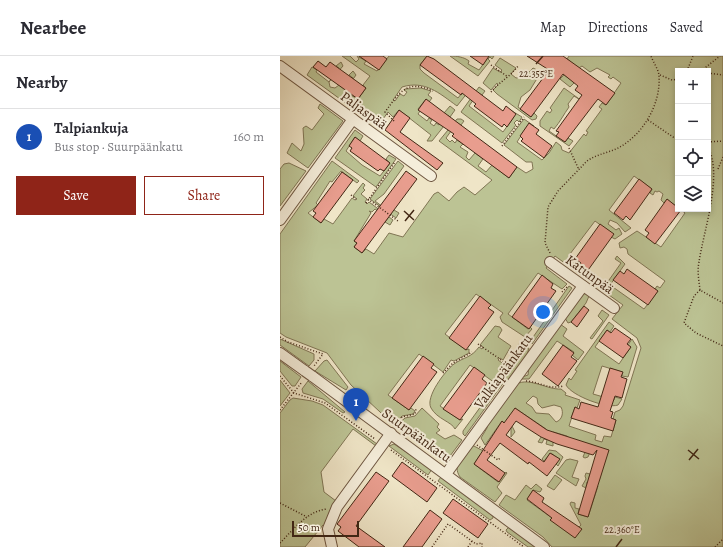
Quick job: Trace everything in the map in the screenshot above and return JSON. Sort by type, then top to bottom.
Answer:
[{"type":"street","name":"Paljaspää","points":[[280,66],[431,176]]},
{"type":"street","points":[[280,220],[353,119]]},
{"type":"street","name":"Katunpää","points":[[552,259],[583,286],[614,308]]},
{"type":"street","name":"Valkiapäänkatu","points":[[446,474],[496,404],[516,380],[583,286]]},
{"type":"street","name":"Suurpäänkatu","points":[[280,353],[393,430],[446,474],[540,544]]},
{"type":"street","points":[[332,547],[328,529],[336,507],[393,430]]},
{"type":"path","points":[[552,259],[545,243],[548,207],[558,191],[579,170],[594,157],[618,148],[631,140],[648,120],[657,100],[660,75],[651,56]]},
{"type":"path","points":[[688,68],[693,56]]},
{"type":"path","points":[[705,68],[720,56]]},
{"type":"path","points":[[491,65],[508,77]]},
{"type":"path","points":[[491,92],[497,84],[508,77],[518,66]]},
{"type":"path","points":[[711,73],[723,75]]},
{"type":"path","points":[[660,75],[672,80],[675,80]]},
{"type":"path","points":[[394,121],[386,112],[402,90],[413,86],[425,87],[433,91]]},
{"type":"path","points":[[502,146],[524,117]]},
{"type":"path","points":[[648,120],[675,137]]},
{"type":"path","points":[[711,142],[723,141]]},
{"type":"path","points":[[569,148],[579,170]]},
{"type":"path","points":[[711,150],[715,155],[718,169],[723,157]]},
{"type":"path","points":[[366,203],[398,159]]},
{"type":"path","points":[[351,195],[356,199]]},
{"type":"path","points":[[715,198],[698,263],[700,290],[694,296],[684,323],[696,333],[723,346]]},
{"type":"path","points":[[368,200],[398,221]]},
{"type":"path","points":[[562,292],[570,284]]},
{"type":"path","points":[[700,290],[723,303]]},
{"type":"path","points":[[280,337],[288,342],[323,354],[309,373]]},
{"type":"path","points":[[493,384],[496,383],[522,340]]},
{"type":"path","points":[[478,344],[507,364]]},
{"type":"path","points":[[443,373],[453,363],[472,352]]},
{"type":"path","points":[[280,376],[294,393],[326,403],[524,547]]},
{"type":"path","points":[[516,380],[536,382],[553,389],[563,386]]},
{"type":"path","points":[[280,410],[302,382]]},
{"type":"path","points":[[393,430],[402,417],[415,414],[416,409]]},
{"type":"path","points":[[482,449],[498,460],[501,457]]},
{"type":"path","points":[[280,503],[307,517]]},
{"type":"path","points":[[280,543],[307,517],[318,510],[336,507]]},
{"type":"path","points":[[432,547],[448,524],[476,544],[482,543],[482,547]]},
{"type":"path","points":[[715,547],[723,539]]},
{"type":"path","points":[[468,547],[472,541]]},
{"type":"green space","points":[[342,56],[350,56],[356,62],[359,59],[357,56],[366,61],[364,64],[377,71],[389,56],[427,56],[420,65],[420,69],[424,73],[458,98],[465,89],[468,92],[457,106],[438,92],[431,89],[418,85],[402,87],[393,100],[395,101],[400,94],[404,96],[407,92],[404,90],[405,89],[421,88],[431,91],[428,95],[432,98],[429,102],[426,99],[418,109],[420,111],[418,114],[427,121],[429,118],[432,120],[430,123],[434,126],[436,123],[439,125],[446,115],[444,113],[450,106],[455,110],[450,117],[448,115],[448,121],[432,141],[427,141],[431,135],[399,110],[393,117],[388,112],[381,122],[369,114],[369,120],[307,75],[312,67],[329,82],[330,87],[335,88],[339,85],[345,89],[353,78],[349,75],[353,71],[356,75],[346,89],[347,93],[358,99],[366,88],[363,85],[370,76]]},
{"type":"green space","points":[[450,56],[465,59],[469,61],[468,64],[479,70],[489,56],[494,56],[492,59],[490,57],[488,59],[490,61],[478,76]]},
{"type":"green space","points":[[569,56],[723,56],[723,547],[552,547],[543,537],[499,505],[506,495],[515,500],[526,485],[531,489],[536,484],[542,489],[540,492],[533,490],[527,500],[552,518],[550,520],[579,527],[581,525],[570,504],[571,502],[575,503],[575,508],[579,509],[578,514],[588,517],[598,486],[587,482],[586,488],[582,486],[586,479],[586,473],[590,474],[589,478],[599,481],[608,450],[597,452],[591,450],[588,457],[585,458],[583,457],[585,452],[567,436],[553,432],[553,446],[546,444],[547,440],[544,439],[542,443],[538,442],[546,429],[515,408],[512,426],[515,432],[511,437],[511,428],[502,421],[485,445],[481,438],[487,428],[487,424],[517,384],[522,382],[561,389],[566,393],[565,395],[580,400],[577,408],[575,407],[569,426],[596,435],[595,440],[602,442],[604,436],[611,437],[616,420],[613,419],[615,412],[620,410],[623,406],[641,348],[637,338],[612,319],[623,305],[602,290],[621,263],[615,259],[617,256],[625,264],[610,285],[644,309],[658,291],[655,289],[657,286],[660,288],[665,281],[628,254],[627,249],[624,247],[620,248],[619,243],[637,231],[661,247],[685,213],[684,212],[711,212],[711,68],[675,68],[675,206],[667,199],[664,203],[661,200],[663,194],[659,191],[655,191],[653,195],[650,193],[652,189],[634,176],[609,210],[631,228],[625,232],[617,223],[610,220],[608,224],[616,230],[619,228],[622,234],[615,239],[611,237],[613,234],[595,221],[570,254],[581,263],[585,274],[589,277],[592,273],[595,274],[591,282],[555,256],[546,268],[567,284],[562,289],[538,273],[508,314],[528,329],[530,327],[532,329],[525,337],[502,322],[500,317],[503,313],[476,294],[445,334],[466,350],[469,349],[469,353],[454,361],[451,360],[443,372],[419,354],[388,395],[409,410],[411,408],[415,411],[413,414],[402,416],[394,425],[351,385],[327,353],[286,337],[280,333],[280,234],[332,161],[359,181],[357,183],[341,171],[332,182],[330,181],[316,203],[318,205],[308,213],[321,223],[324,219],[333,224],[352,198],[355,200],[357,199],[353,196],[363,183],[365,185],[363,188],[365,190],[361,194],[367,199],[365,202],[367,204],[369,202],[393,220],[390,225],[385,222],[388,218],[375,209],[372,212],[369,211],[371,213],[354,241],[357,243],[354,247],[362,253],[366,249],[374,254],[389,233],[403,237],[434,194],[438,192],[449,201],[464,187],[475,195],[492,180],[439,141],[457,119],[464,121],[461,125],[457,123],[446,138],[450,142],[452,140],[455,143],[457,140],[463,144],[460,147],[468,152],[466,157],[469,160],[475,153],[483,159],[478,166],[486,172],[492,165],[509,178],[517,167],[526,173],[533,169],[532,162],[526,162],[504,145],[524,119],[534,126],[530,130],[526,128],[517,142],[542,160],[549,153],[556,142],[561,146],[562,150],[569,153],[584,134],[586,136],[588,132],[586,131],[602,109],[599,107],[602,103],[606,105],[621,83],[613,77],[611,79],[608,77],[610,75],[597,68],[590,72],[582,66],[579,68],[574,83],[570,87],[560,79],[564,75],[567,77],[576,66],[567,59]],"holes":[[[533,396],[537,398],[538,404],[542,408],[554,405],[561,407],[562,414],[560,420],[556,422],[549,414],[536,413],[532,407],[526,403]]]},
{"type":"green space","points":[[500,58],[516,68],[511,74],[516,78],[521,77],[521,75],[525,76],[533,68],[541,72],[530,90],[521,97],[518,107],[531,117],[534,113],[537,116],[536,119],[532,120],[497,94],[493,90],[498,85],[497,83],[491,90],[483,83],[493,68],[500,72],[502,70],[495,65]]},
{"type":"green space","points":[[341,62],[343,66],[329,82],[339,68],[336,66]]},
{"type":"green space","points":[[479,87],[485,91],[482,95],[478,93],[469,106],[503,132],[513,118],[509,115],[512,111],[522,117],[519,122],[517,120],[514,123],[516,125],[502,143],[461,112]]},
{"type":"green space","points":[[564,88],[582,101],[574,96],[568,104],[569,107],[558,124],[554,129],[551,127],[549,131],[565,142],[568,138],[573,141],[569,146],[540,126],[540,121],[547,111],[550,113],[552,110],[550,108]]},
{"type":"green space","points":[[320,104],[343,121],[308,168],[287,153],[292,143],[301,151],[304,144],[303,128],[306,126],[312,130],[324,114],[318,108]]},
{"type":"green space","points":[[355,130],[363,136],[360,141],[355,137],[346,151],[362,165],[380,176],[390,163],[386,159],[389,155],[396,159],[376,187],[335,158]]},
{"type":"green space","points":[[398,161],[404,166],[384,194],[375,201],[391,213],[394,210],[399,213],[396,218],[370,199]]},
{"type":"green space","points":[[289,163],[306,171],[280,206],[280,169],[284,164]]},
{"type":"green space","points":[[569,286],[572,288],[532,344],[531,340]]},
{"type":"green space","points":[[586,293],[589,296],[586,303],[571,322],[568,323],[565,318],[582,295]]},
{"type":"green space","points":[[602,310],[609,315],[592,339],[590,338],[603,321],[598,316]]},
{"type":"green space","points":[[609,322],[614,326],[610,332],[607,330],[595,347],[619,364],[630,348],[628,345],[632,339],[637,347],[628,377],[622,376],[622,372],[602,366],[593,394],[614,400],[615,397],[622,399],[618,405],[613,406],[590,401],[575,393],[566,385],[569,378],[571,380],[577,371],[575,370]]},
{"type":"green space","points":[[560,324],[567,329],[563,336],[584,352],[578,360],[572,355],[574,352],[557,341],[529,379],[522,379],[522,377],[528,375],[529,367]]},
{"type":"green space","points":[[495,326],[500,327],[502,330],[498,337],[511,346],[503,360],[500,358],[498,360],[505,365],[495,383],[470,365],[440,406],[460,420],[463,419],[455,429],[451,424],[437,415],[431,408],[430,403],[433,391],[441,378],[454,364],[476,351],[479,347],[482,349],[483,347],[480,345]]},
{"type":"green space","points":[[280,339],[314,354],[314,360],[309,366],[280,345]]},
{"type":"green space","points":[[524,347],[529,348],[527,355],[508,381],[504,382],[465,436],[463,431],[497,384],[517,350],[520,352]]},
{"type":"green space","points":[[327,360],[348,387],[346,390],[315,371],[324,361]]},
{"type":"green space","points":[[280,361],[301,377],[295,386],[292,386],[280,371]]},
{"type":"green space","points":[[280,380],[290,393],[280,406]]},
{"type":"green space","points":[[308,381],[345,412],[343,413],[323,399],[303,393],[302,389]]},
{"type":"green space","points":[[293,398],[312,401],[323,405],[377,444],[376,446],[353,429],[321,472],[324,492],[336,501],[324,527],[323,525],[305,547],[280,547],[280,413]]},
{"type":"green space","points":[[422,408],[439,424],[437,427],[440,430],[436,433],[445,439],[454,435],[462,440],[447,460],[442,460],[396,426],[405,418],[415,416]]},
{"type":"green space","points":[[394,444],[432,469],[428,475],[389,446]]},
{"type":"green space","points":[[469,446],[474,446],[485,452],[480,455],[474,464],[498,482],[506,472],[507,473],[497,487],[502,493],[495,502],[460,477],[458,473],[457,465]]},
{"type":"green space","points":[[549,450],[556,451],[563,457],[558,466],[556,464],[559,459],[551,453],[544,461],[542,459]]},
{"type":"green space","points":[[570,459],[578,461],[572,477],[579,479],[576,486],[556,473],[566,460]]},
{"type":"green space","points":[[555,475],[562,480],[554,490],[547,486]]},
{"type":"green space","points":[[441,477],[493,516],[493,518],[490,520],[438,481]]},
{"type":"green space","points":[[509,527],[536,547],[528,547],[507,532],[506,530]]},
{"type":"building","points":[[359,56],[383,56],[387,59],[379,70]]},
{"type":"building","points":[[427,56],[434,59],[503,111],[506,106],[516,114],[507,127],[504,124],[502,127],[474,106],[476,104],[462,93],[461,95],[420,65]]},
{"type":"building","points":[[470,56],[489,56],[483,65]]},
{"type":"building","points":[[527,56],[563,56],[615,93],[606,105],[598,99],[565,142],[556,136],[559,132],[556,131],[582,95],[575,90],[578,86],[563,74],[531,117],[520,109],[549,70]]},
{"type":"building","points":[[318,61],[326,67],[330,62],[366,88],[358,99],[313,67]]},
{"type":"building","points":[[426,99],[517,167],[509,178],[452,136],[454,134],[418,110]]},
{"type":"building","points":[[399,110],[410,118],[400,132],[443,163],[437,170],[385,130]]},
{"type":"building","points":[[529,123],[539,130],[536,134],[552,146],[544,158],[521,141],[523,139],[520,136]]},
{"type":"building","points":[[355,137],[390,163],[384,171],[380,169],[378,171],[350,151],[352,148],[349,146]]},
{"type":"building","points":[[406,171],[417,179],[362,253],[354,247],[357,243],[354,241]]},
{"type":"building","points":[[342,172],[353,180],[321,223],[313,217],[316,213],[313,211]]},
{"type":"building","points":[[639,179],[652,189],[630,220],[626,216],[623,220],[614,213]]},
{"type":"building","points":[[667,199],[675,205],[675,212],[679,212],[655,244],[646,237],[649,233],[645,230]]},
{"type":"building","points":[[600,224],[614,234],[586,273],[578,267],[581,263],[575,259]]},
{"type":"building","points":[[627,269],[658,291],[648,305],[613,280],[620,271],[624,274]]},
{"type":"building","points":[[542,275],[553,284],[551,288],[556,291],[529,329],[512,317]]},
{"type":"building","points":[[480,296],[491,305],[488,308],[494,312],[466,350],[449,338]]},
{"type":"building","points":[[584,306],[589,310],[577,327],[571,322]]},
{"type":"building","points":[[615,328],[631,339],[627,344],[631,347],[623,358],[599,341],[607,330],[611,333]]},
{"type":"building","points":[[563,345],[574,353],[571,357],[577,361],[558,386],[542,374]]},
{"type":"building","points":[[423,356],[434,364],[431,368],[437,372],[409,410],[392,398]]},
{"type":"building","points":[[474,367],[485,375],[482,379],[487,383],[460,420],[443,409]]},
{"type":"building","points":[[610,368],[623,372],[621,377],[627,379],[622,398],[615,396],[610,411],[613,412],[611,418],[616,420],[613,431],[571,418],[575,407],[579,409],[581,402],[598,407]]},
{"type":"building","points":[[515,408],[547,430],[609,450],[588,517],[578,514],[597,450],[593,455],[557,444],[541,437],[516,421],[506,435],[544,462],[550,453],[560,459],[547,476],[500,443],[487,460],[505,473],[499,482],[474,464],[502,421],[504,423]]},
{"type":"building","points":[[402,462],[437,488],[427,502],[392,476]]},
{"type":"building","points":[[376,472],[389,481],[356,526],[385,547],[359,547],[338,531],[341,527],[337,524]]},
{"type":"building","points":[[533,490],[544,498],[542,502],[582,529],[575,538],[550,520],[552,518],[527,499]]},
{"type":"building","points":[[453,499],[488,524],[478,538],[443,513]]},
{"type":"building","points":[[430,510],[442,519],[422,547],[403,547]]},
{"type":"place","name":"Talpiankuja","points":[[356,421]]}]
